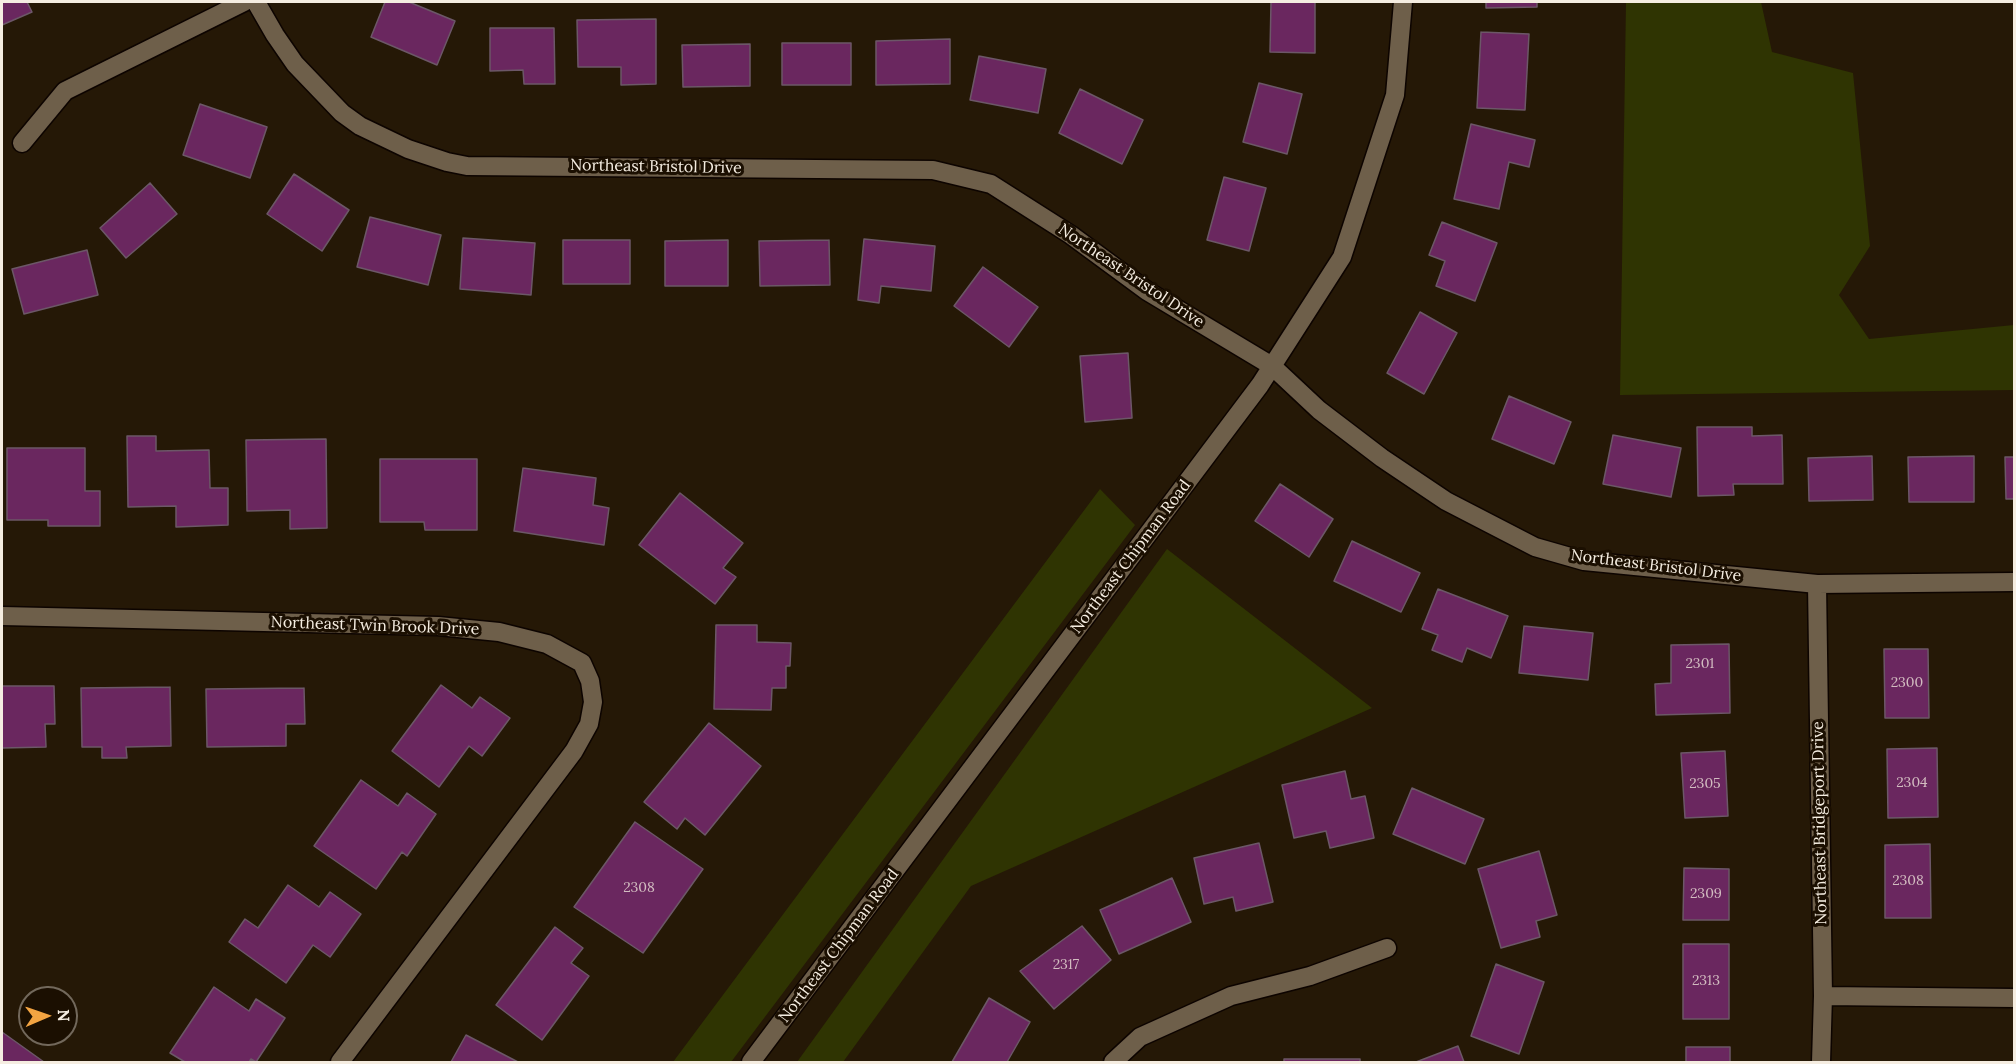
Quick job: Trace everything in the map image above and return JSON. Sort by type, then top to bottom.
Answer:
[{"type":"street","points":[[22,143],[65,91],[244,2]]},
{"type":"street","name":"Northeast Bristol Drive","points":[[256,2],[295,64],[342,113],[360,126],[408,149],[447,162],[467,166],[933,170],[991,184],[1071,235],[1147,291],[1272,366],[1320,410],[1382,458],[1446,501],[1535,547],[1584,561],[1817,584],[2014,582]]},
{"type":"street","name":"Northeast Chipman Road","points":[[751,1062],[1245,404],[1342,257],[1395,95],[1403,2]]},
{"type":"street","name":"Northeast Bridgeport Drive","points":[[1817,584],[1823,996],[1821,1062]]},
{"type":"street","name":"Northeast Twin Brook Drive","points":[[2,616],[438,626],[499,632],[547,644],[582,663],[590,681],[593,702],[589,724],[574,751],[340,1062]]},
{"type":"street","points":[[1113,1062],[1140,1037],[1231,996],[1310,976],[1387,948]]},
{"type":"street","points":[[1823,996],[2014,998]]},
{"type":"green space","points":[[1626,2],[1761,2],[1772,52],[1853,73],[1870,246],[1839,295],[1869,339],[2014,325],[2014,390],[1620,395]]},
{"type":"green space","points":[[1100,489],[1135,525],[731,1062],[673,1062]]},
{"type":"green space","points":[[1167,549],[1372,708],[971,886],[843,1062],[797,1062]]},
{"type":"building","points":[[2,2],[27,2],[32,12],[2,25]]},
{"type":"building","points":[[385,2],[409,2],[455,21],[437,65],[371,37]]},
{"type":"building","points":[[1271,2],[1315,2],[1315,53],[1270,52]]},
{"type":"building","points":[[1486,2],[1537,2],[1537,7],[1486,8]]},
{"type":"building","points":[[656,19],[656,84],[621,85],[621,67],[578,67],[577,20]]},
{"type":"building","points":[[490,28],[554,28],[555,84],[524,84],[523,70],[490,71]]},
{"type":"building","points":[[1481,32],[1529,34],[1525,110],[1477,108]]},
{"type":"building","points":[[950,39],[950,84],[876,85],[876,41]]},
{"type":"building","points":[[782,43],[851,43],[851,85],[782,85]]},
{"type":"building","points":[[750,44],[750,86],[683,87],[682,45]]},
{"type":"building","points":[[979,56],[1046,69],[1038,113],[970,100]]},
{"type":"building","points":[[1259,83],[1302,94],[1287,154],[1243,142]]},
{"type":"building","points":[[1080,89],[1143,120],[1122,164],[1059,133]]},
{"type":"building","points":[[200,104],[267,127],[250,178],[183,155]]},
{"type":"building","points":[[1471,124],[1535,140],[1529,167],[1509,162],[1499,209],[1454,199]]},
{"type":"building","points":[[294,174],[349,210],[322,251],[267,214]]},
{"type":"building","points":[[1224,177],[1266,188],[1249,251],[1207,240]]},
{"type":"building","points":[[150,183],[177,214],[126,258],[100,228]]},
{"type":"building","points":[[370,217],[441,235],[428,285],[357,267]]},
{"type":"building","points":[[1442,222],[1497,243],[1475,301],[1436,286],[1445,261],[1429,255]]},
{"type":"building","points":[[463,238],[535,243],[531,295],[460,289]]},
{"type":"building","points":[[864,239],[935,246],[931,291],[881,286],[879,303],[858,300]]},
{"type":"building","points":[[563,240],[630,240],[630,284],[563,284]]},
{"type":"building","points":[[728,240],[728,286],[665,286],[665,241]]},
{"type":"building","points":[[829,240],[830,285],[760,286],[759,241]]},
{"type":"building","points":[[87,250],[98,295],[24,314],[12,269]]},
{"type":"building","points":[[983,267],[1038,307],[1009,347],[954,306]]},
{"type":"building","points":[[1420,312],[1457,333],[1424,394],[1387,373]]},
{"type":"building","points":[[1128,353],[1132,418],[1085,422],[1080,356]]},
{"type":"building","points":[[1509,396],[1571,422],[1554,464],[1492,439]]},
{"type":"building","points":[[1697,427],[1752,427],[1752,436],[1782,435],[1783,484],[1733,484],[1734,495],[1698,496]]},
{"type":"building","points":[[1613,435],[1681,448],[1671,497],[1603,484]]},
{"type":"building","points":[[127,436],[156,436],[156,451],[209,450],[210,488],[228,488],[228,525],[176,527],[176,506],[128,507]]},
{"type":"building","points":[[326,439],[327,528],[290,529],[290,510],[247,511],[246,440]]},
{"type":"building","points":[[7,448],[85,448],[85,491],[100,491],[100,526],[48,526],[48,520],[7,520]]},
{"type":"building","points":[[1872,456],[1873,500],[1809,501],[1808,458]]},
{"type":"building","points":[[1974,456],[1974,502],[1909,502],[1908,457]]},
{"type":"building","points":[[2005,457],[2014,457],[2014,499],[2006,499]]},
{"type":"building","points":[[380,459],[477,459],[477,530],[425,530],[424,522],[380,522]]},
{"type":"building","points":[[523,468],[596,478],[593,505],[609,508],[604,545],[514,531]]},
{"type":"building","points":[[1280,484],[1333,519],[1309,557],[1255,521]]},
{"type":"building","points":[[680,493],[743,543],[723,568],[736,577],[715,604],[639,545]]},
{"type":"building","points":[[1352,541],[1420,573],[1401,612],[1334,581]]},
{"type":"building","points":[[1438,589],[1508,616],[1491,658],[1467,648],[1462,662],[1432,650],[1438,635],[1422,629]]},
{"type":"building","points":[[716,625],[757,625],[757,642],[791,643],[790,666],[786,666],[786,688],[772,688],[771,710],[714,709]]},
{"type":"building","points":[[1524,626],[1593,633],[1588,680],[1519,673]]},
{"type":"building","points":[[1729,644],[1730,713],[1656,715],[1655,684],[1671,683],[1671,645]]},
{"type":"building","points":[[1884,649],[1928,649],[1929,718],[1885,718]]},
{"type":"building","points":[[441,685],[472,708],[480,697],[510,718],[482,756],[469,746],[439,787],[392,751]]},
{"type":"building","points":[[2,686],[54,686],[55,724],[45,724],[46,747],[2,748]]},
{"type":"building","points":[[170,687],[171,746],[126,747],[127,758],[102,758],[102,747],[82,747],[81,688]]},
{"type":"building","points":[[304,688],[305,724],[286,724],[286,746],[207,747],[206,689]]},
{"type":"building","points":[[709,723],[761,766],[705,835],[685,818],[677,829],[644,802]]},
{"type":"building","points":[[1937,748],[1938,817],[1888,818],[1887,749]]},
{"type":"building","points":[[1725,751],[1728,816],[1685,818],[1681,753]]},
{"type":"building","points":[[1345,771],[1351,799],[1365,796],[1374,838],[1330,848],[1326,831],[1294,838],[1282,785]]},
{"type":"building","points":[[361,780],[398,806],[407,793],[436,814],[407,856],[402,852],[376,889],[314,846]]},
{"type":"building","points":[[1412,788],[1484,819],[1465,864],[1393,834]]},
{"type":"building","points":[[635,822],[703,869],[643,953],[574,907]]},
{"type":"building","points":[[1259,843],[1273,902],[1236,911],[1233,897],[1204,904],[1194,858]]},
{"type":"building","points":[[1930,844],[1931,918],[1885,918],[1885,845]]},
{"type":"building","points":[[1539,851],[1557,915],[1536,921],[1540,937],[1501,948],[1478,869]]},
{"type":"building","points":[[1684,868],[1729,869],[1729,920],[1683,920]]},
{"type":"building","points":[[1172,878],[1191,922],[1119,954],[1100,910]]},
{"type":"building","points":[[288,885],[319,907],[330,892],[361,914],[330,957],[313,945],[286,983],[229,942],[245,919],[258,928]]},
{"type":"building","points":[[1082,926],[1111,960],[1054,1009],[1020,971]]},
{"type":"building","points":[[555,927],[583,948],[571,963],[589,976],[542,1040],[496,1005]]},
{"type":"building","points":[[1683,944],[1729,944],[1729,1019],[1683,1019]]},
{"type":"building","points":[[1496,964],[1544,982],[1519,1054],[1471,1036]]},
{"type":"building","points":[[214,987],[249,1011],[256,999],[285,1018],[256,1062],[251,1059],[249,1062],[185,1062],[170,1053]]},
{"type":"building","points":[[989,998],[1030,1022],[1007,1062],[952,1062]]},
{"type":"building","points":[[2,1032],[18,1043],[18,1046],[22,1046],[44,1062],[2,1062]]},
{"type":"building","points":[[466,1035],[518,1062],[451,1062]]},
{"type":"building","points":[[1458,1046],[1464,1062],[1416,1062]]},
{"type":"building","points":[[1686,1047],[1730,1047],[1730,1062],[1686,1062]]},
{"type":"building","points":[[1284,1059],[1360,1059],[1360,1062],[1284,1062]]}]
